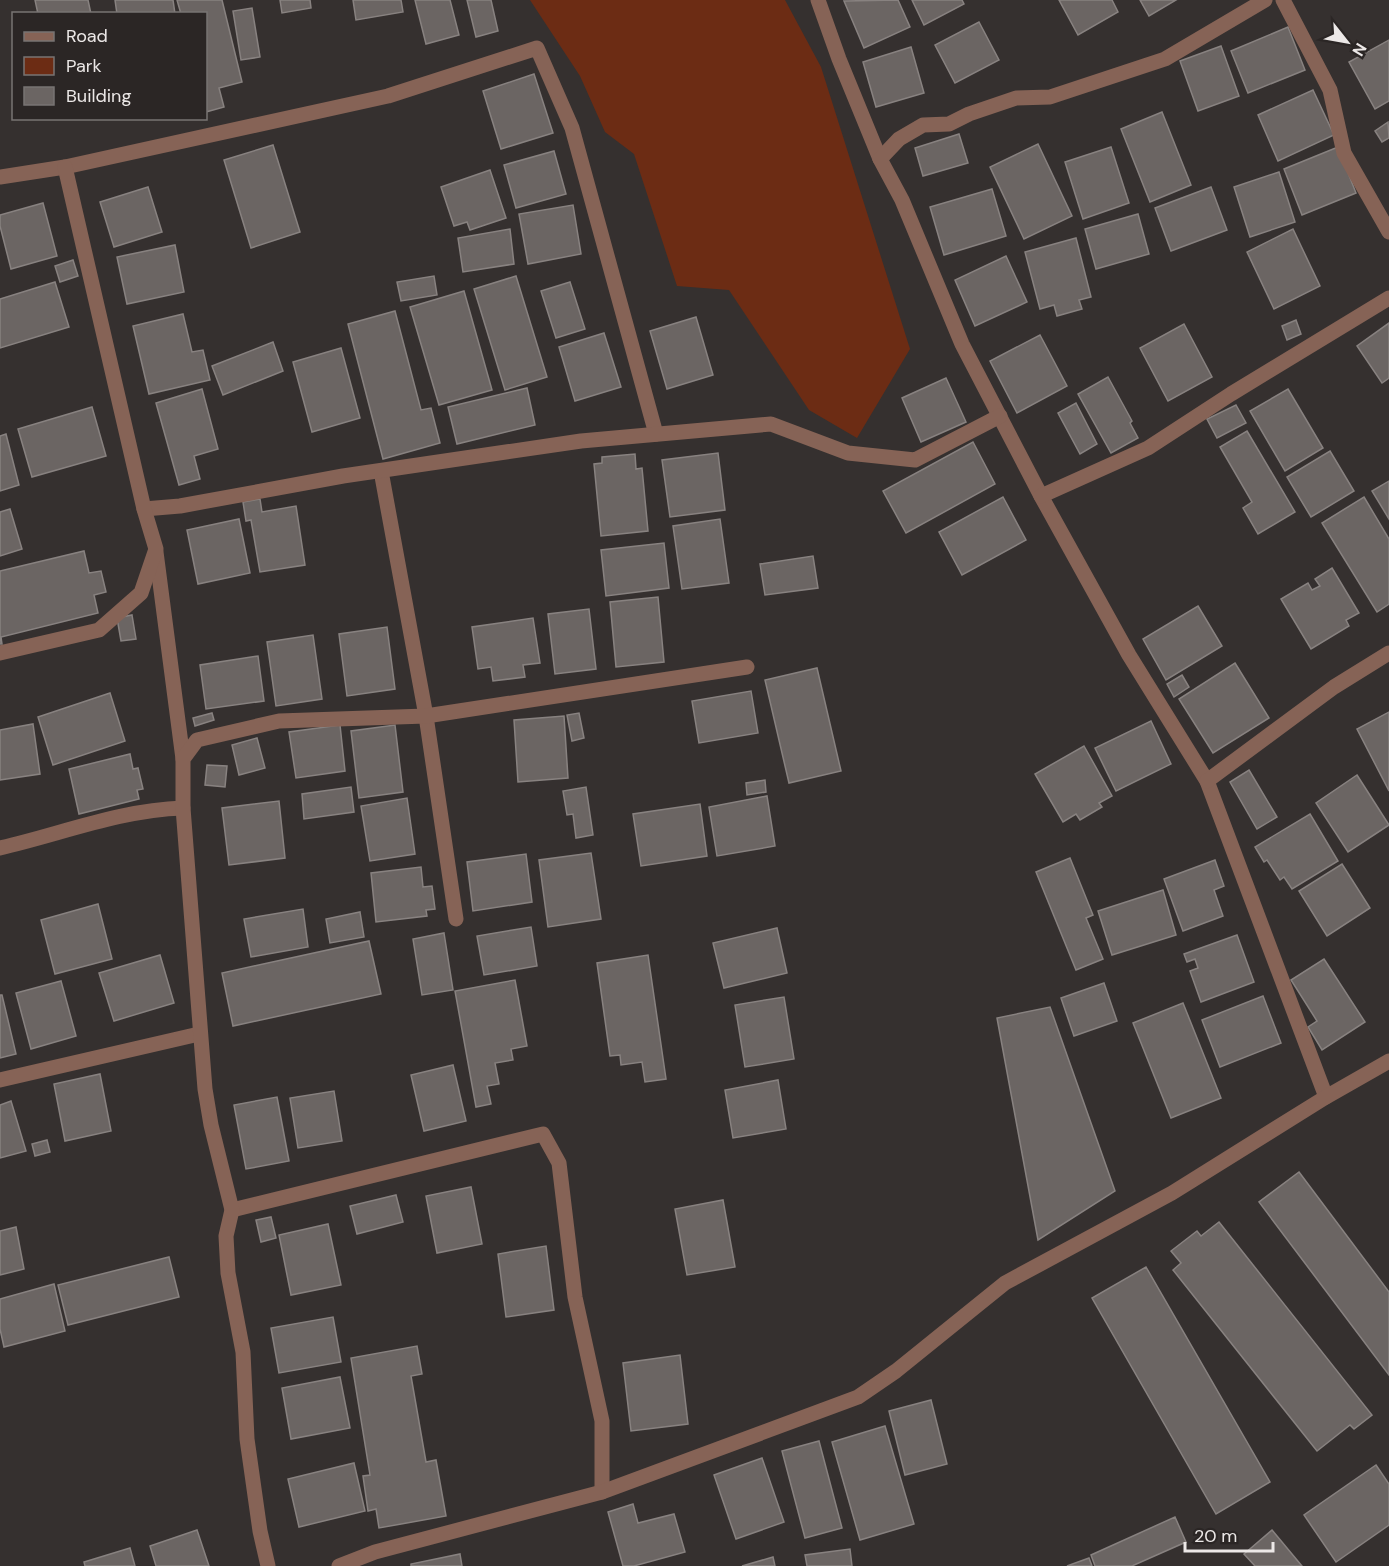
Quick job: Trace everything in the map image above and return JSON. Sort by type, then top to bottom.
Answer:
[{"type":"street","points":[[818,0],[839,59],[880,159],[902,200],[962,344],[1041,496],[1129,655],[1208,781],[1326,1097]]},
{"type":"street","points":[[880,159],[899,139],[923,125],[949,124],[969,114],[1016,98],[1050,97],[1165,59],[1264,0]]},
{"type":"street","points":[[1283,0],[1330,90],[1344,153],[1389,232]]},
{"type":"street","points":[[0,177],[65,167],[388,96],[537,48],[572,128],[656,434]]},
{"type":"street","points":[[65,167],[144,509],[156,549],[183,759],[183,808],[205,1089],[211,1125],[232,1210],[226,1236],[228,1273],[243,1353],[249,1450],[260,1531],[268,1566]]},
{"type":"street","points":[[1041,496],[1148,448],[1231,394],[1389,298]]},
{"type":"street","points":[[144,509],[180,506],[343,476],[581,441],[771,423],[848,453],[915,460],[1000,416]]},
{"type":"street","points":[[381,471],[426,716],[456,919]]},
{"type":"street","points":[[0,653],[99,630],[141,593],[156,549]]},
{"type":"street","points":[[1208,781],[1334,687],[1389,653]]},
{"type":"street","points":[[183,759],[197,740],[279,721],[426,716],[747,667]]},
{"type":"street","points":[[0,848],[114,818],[164,808],[183,808]]},
{"type":"street","points":[[0,1080],[200,1034]]},
{"type":"street","points":[[339,1566],[375,1552],[602,1492],[858,1396],[896,1371],[1005,1283],[1172,1193],[1326,1097],[1389,1061]]},
{"type":"street","points":[[232,1210],[543,1134],[559,1163],[575,1297],[602,1420],[602,1492]]},
{"type":"green space","points":[[530,0],[785,0],[821,67],[910,349],[857,438],[809,410],[729,290],[677,286],[634,154],[605,132],[580,76]]},
{"type":"building","points":[[35,0],[88,0],[91,12],[38,12]]},
{"type":"building","points":[[115,0],[173,0],[175,12],[117,12]]},
{"type":"building","points":[[177,0],[222,0],[242,82],[219,88],[224,107],[207,112],[207,12],[180,12]]},
{"type":"building","points":[[280,0],[310,0],[311,8],[282,13]]},
{"type":"building","points":[[353,0],[401,0],[403,12],[356,20]]},
{"type":"building","points":[[415,0],[450,0],[459,35],[426,44]]},
{"type":"building","points":[[467,0],[491,0],[498,31],[476,37]]},
{"type":"building","points":[[898,0],[910,27],[864,48],[844,1]]},
{"type":"building","points":[[912,0],[962,0],[964,4],[924,25]]},
{"type":"building","points":[[1059,0],[1112,0],[1118,12],[1078,35]]},
{"type":"building","points":[[1140,0],[1176,0],[1149,16]]},
{"type":"building","points":[[252,8],[260,57],[241,60],[233,11]]},
{"type":"building","points":[[979,22],[999,60],[955,83],[935,45]]},
{"type":"building","points":[[1288,27],[1305,70],[1248,93],[1231,51]]},
{"type":"building","points":[[1389,40],[1389,101],[1375,109],[1349,62]]},
{"type":"building","points":[[1221,46],[1239,96],[1198,111],[1180,61]]},
{"type":"building","points":[[911,47],[924,93],[876,107],[863,62]]},
{"type":"building","points":[[534,74],[553,133],[501,149],[483,91]]},
{"type":"building","points":[[1313,90],[1334,135],[1278,161],[1258,115]]},
{"type":"building","points":[[1162,112],[1191,185],[1150,202],[1121,129]]},
{"type":"building","points":[[1388,122],[1389,138],[1382,142],[1375,131]]},
{"type":"building","points":[[959,134],[968,163],[923,176],[915,148]]},
{"type":"building","points":[[1038,144],[1072,216],[1024,239],[990,167]]},
{"type":"building","points":[[273,145],[300,232],[251,248],[224,160]]},
{"type":"building","points":[[1111,147],[1129,203],[1083,219],[1065,162]]},
{"type":"building","points":[[1338,147],[1356,193],[1302,215],[1284,169]]},
{"type":"building","points":[[554,151],[566,194],[516,208],[504,165]]},
{"type":"building","points":[[490,170],[506,218],[470,230],[467,222],[454,226],[441,187]]},
{"type":"building","points":[[1279,172],[1295,222],[1250,237],[1234,187]]},
{"type":"building","points":[[148,187],[162,232],[114,247],[100,202]]},
{"type":"building","points":[[1211,187],[1227,230],[1171,251],[1155,208]]},
{"type":"building","points":[[992,189],[1006,236],[944,255],[930,207]]},
{"type":"building","points":[[43,203],[57,256],[11,269],[0,226],[0,215]]},
{"type":"building","points":[[573,205],[581,254],[528,264],[519,214]]},
{"type":"building","points":[[1138,214],[1149,254],[1096,269],[1085,229]]},
{"type":"building","points":[[510,229],[514,264],[463,272],[458,238]]},
{"type":"building","points":[[1293,229],[1320,286],[1274,309],[1247,252]]},
{"type":"building","points":[[1076,238],[1091,297],[1079,300],[1082,309],[1057,316],[1054,305],[1040,309],[1025,252]]},
{"type":"building","points":[[175,245],[184,292],[127,304],[117,257]]},
{"type":"building","points":[[1006,256],[1027,302],[975,326],[955,280]]},
{"type":"building","points":[[73,260],[78,276],[60,282],[55,266]]},
{"type":"building","points":[[434,276],[437,295],[401,301],[397,282]]},
{"type":"building","points":[[516,276],[547,377],[505,390],[474,289]]},
{"type":"building","points":[[55,282],[69,327],[0,348],[0,299]]},
{"type":"building","points":[[570,282],[585,329],[556,338],[541,291]]},
{"type":"building","points":[[464,291],[492,390],[439,405],[410,307]]},
{"type":"building","points":[[395,311],[421,410],[431,408],[440,443],[383,459],[348,324]]},
{"type":"building","points":[[183,314],[192,352],[203,350],[210,380],[149,394],[133,326]]},
{"type":"building","points":[[696,317],[713,375],[667,389],[650,331]]},
{"type":"building","points":[[1296,320],[1301,334],[1287,340],[1282,326]]},
{"type":"building","points":[[1389,323],[1389,378],[1382,383],[1357,346]]},
{"type":"building","points":[[1184,324],[1212,377],[1168,401],[1140,348]]},
{"type":"building","points":[[604,333],[621,387],[575,401],[559,347]]},
{"type":"building","points":[[1040,335],[1067,386],[1017,413],[990,361]]},
{"type":"building","points":[[273,342],[283,371],[223,395],[212,366]]},
{"type":"building","points":[[341,348],[360,418],[312,432],[293,362]]},
{"type":"building","points":[[1108,377],[1132,421],[1130,423],[1138,438],[1111,453],[1078,394]]},
{"type":"building","points":[[946,378],[966,422],[921,442],[902,398]]},
{"type":"building","points":[[527,388],[535,425],[457,444],[448,407]]},
{"type":"building","points":[[202,389],[218,449],[194,456],[200,479],[179,485],[156,403]]},
{"type":"building","points":[[1288,389],[1323,448],[1285,471],[1250,411]]},
{"type":"building","points":[[1076,403],[1097,444],[1080,454],[1058,413]]},
{"type":"building","points":[[1236,405],[1246,423],[1217,438],[1207,419]]},
{"type":"building","points":[[92,407],[106,456],[32,477],[18,429]]},
{"type":"building","points":[[1247,431],[1295,512],[1258,534],[1243,508],[1252,502],[1220,447]]},
{"type":"building","points":[[6,434],[19,485],[0,491],[0,436]]},
{"type":"building","points":[[973,442],[995,484],[906,533],[883,491]]},
{"type":"building","points":[[1330,451],[1354,491],[1311,517],[1287,477]]},
{"type":"building","points":[[718,453],[725,510],[670,517],[662,460]]},
{"type":"building","points":[[635,454],[636,469],[642,468],[648,531],[601,536],[594,464],[602,463],[602,457]]},
{"type":"building","points":[[1389,481],[1389,519],[1372,491]]},
{"type":"building","points":[[1003,497],[1026,540],[962,575],[939,532]]},
{"type":"building","points":[[1364,497],[1389,539],[1389,604],[1377,612],[1322,523]]},
{"type":"building","points":[[260,499],[262,512],[296,506],[305,565],[260,572],[251,520],[246,521],[243,502]]},
{"type":"building","points":[[10,509],[22,549],[0,556],[0,512]]},
{"type":"building","points":[[239,519],[250,573],[198,584],[187,530]]},
{"type":"building","points":[[720,519],[729,583],[682,589],[673,526]]},
{"type":"building","points":[[664,543],[669,588],[606,596],[601,550]]},
{"type":"building","points":[[84,551],[89,573],[101,571],[106,592],[94,595],[98,613],[1,637],[2,644],[0,644],[0,571]]},
{"type":"building","points":[[813,556],[818,588],[765,595],[760,564]]},
{"type":"building","points":[[1332,568],[1359,613],[1346,620],[1349,626],[1311,649],[1281,599],[1308,583],[1312,590],[1320,586],[1315,579]]},
{"type":"building","points":[[658,597],[664,662],[616,667],[610,602]]},
{"type":"building","points":[[1198,606],[1222,646],[1166,680],[1143,639]]},
{"type":"building","points":[[589,609],[596,669],[555,674],[548,614]]},
{"type":"building","points":[[132,615],[136,639],[121,641],[117,618]]},
{"type":"building","points":[[533,618],[540,663],[523,665],[525,677],[493,681],[491,667],[478,669],[472,627]]},
{"type":"building","points":[[387,627],[395,689],[347,696],[339,634]]},
{"type":"building","points":[[313,635],[322,699],[276,706],[267,642]]},
{"type":"building","points":[[258,656],[264,701],[206,709],[200,665]]},
{"type":"building","points":[[1235,663],[1269,718],[1213,753],[1179,699]]},
{"type":"building","points":[[817,668],[841,771],[789,783],[765,680]]},
{"type":"building","points":[[1182,675],[1189,687],[1174,697],[1167,684]]},
{"type":"building","points":[[751,691],[758,733],[699,743],[692,701]]},
{"type":"building","points":[[110,693],[125,741],[53,765],[38,717]]},
{"type":"building","points":[[1389,712],[1389,791],[1357,729]]},
{"type":"building","points":[[212,713],[214,720],[195,726],[193,718]]},
{"type":"building","points":[[579,713],[584,738],[572,741],[567,715]]},
{"type":"building","points":[[564,716],[568,778],[518,782],[514,720]]},
{"type":"building","points":[[1151,721],[1171,764],[1116,791],[1095,748]]},
{"type":"building","points":[[33,724],[40,774],[0,780],[0,730]]},
{"type":"building","points":[[340,725],[345,771],[296,778],[289,732]]},
{"type":"building","points":[[395,725],[403,792],[359,798],[351,731]]},
{"type":"building","points":[[257,738],[265,768],[239,775],[232,745]]},
{"type":"building","points":[[1084,746],[1112,796],[1099,803],[1102,807],[1080,820],[1076,814],[1063,822],[1035,774]]},
{"type":"building","points":[[130,754],[133,769],[138,768],[143,789],[137,790],[139,799],[79,814],[69,769]]},
{"type":"building","points":[[207,765],[227,766],[225,787],[205,785]]},
{"type":"building","points":[[1249,770],[1277,817],[1257,829],[1230,782]]},
{"type":"building","points":[[1357,775],[1389,825],[1348,852],[1316,803]]},
{"type":"building","points":[[765,780],[766,792],[747,795],[746,783]]},
{"type":"building","points":[[351,787],[354,812],[304,819],[302,794]]},
{"type":"building","points":[[586,787],[593,835],[576,838],[573,814],[567,815],[563,791]]},
{"type":"building","points":[[767,796],[775,846],[717,856],[709,807]]},
{"type":"building","points":[[407,798],[415,854],[370,861],[361,806]]},
{"type":"building","points":[[279,801],[285,858],[229,865],[222,808]]},
{"type":"building","points":[[700,804],[707,856],[641,866],[633,814]]},
{"type":"building","points":[[1310,814],[1338,861],[1292,889],[1284,877],[1280,880],[1267,860],[1264,862],[1255,847]]},
{"type":"building","points":[[591,853],[601,919],[548,927],[539,860]]},
{"type":"building","points":[[526,854],[532,902],[473,911],[467,862]]},
{"type":"building","points":[[1070,858],[1093,915],[1086,918],[1103,959],[1076,970],[1036,872]]},
{"type":"building","points":[[1215,860],[1224,886],[1214,890],[1223,916],[1183,931],[1164,879]]},
{"type":"building","points":[[1342,864],[1370,908],[1327,936],[1299,891]]},
{"type":"building","points":[[421,867],[423,887],[432,886],[435,909],[426,910],[427,916],[376,922],[371,873]]},
{"type":"building","points":[[1163,890],[1176,935],[1112,955],[1098,911]]},
{"type":"building","points":[[98,904],[112,959],[55,974],[41,920]]},
{"type":"building","points":[[303,909],[308,947],[251,957],[244,919]]},
{"type":"building","points":[[360,912],[364,937],[330,943],[326,919]]},
{"type":"building","points":[[531,927],[537,966],[484,975],[477,936]]},
{"type":"building","points":[[777,928],[787,973],[724,988],[713,943]]},
{"type":"building","points":[[444,933],[453,990],[422,995],[413,939]]},
{"type":"building","points":[[1237,935],[1254,982],[1201,1002],[1190,971],[1198,968],[1195,959],[1187,962],[1184,954]]},
{"type":"building","points":[[369,941],[381,994],[233,1026],[222,973]]},
{"type":"building","points":[[160,955],[174,1003],[114,1021],[99,973]]},
{"type":"building","points":[[648,955],[666,1079],[645,1082],[642,1062],[621,1065],[620,1055],[610,1056],[597,963]]},
{"type":"building","points":[[1324,959],[1365,1022],[1322,1050],[1308,1027],[1317,1021],[1291,980]]},
{"type":"building","points":[[515,980],[527,1046],[511,1049],[513,1060],[495,1063],[499,1084],[487,1086],[491,1104],[476,1107],[455,991]]},
{"type":"building","points":[[61,981],[76,1036],[31,1049],[16,993]]},
{"type":"building","points":[[1104,983],[1117,1021],[1074,1036],[1061,998]]},
{"type":"building","points":[[0,995],[2,995],[16,1054],[0,1058]]},
{"type":"building","points":[[1263,996],[1281,1043],[1220,1067],[1202,1020]]},
{"type":"building","points":[[784,997],[794,1059],[745,1067],[735,1005]]},
{"type":"building","points":[[1183,1003],[1221,1098],[1171,1118],[1133,1023]]},
{"type":"building","points":[[1050,1007],[1115,1191],[1038,1240],[997,1018]]},
{"type":"building","points":[[453,1065],[466,1121],[424,1131],[411,1075]]},
{"type":"building","points":[[100,1074],[111,1131],[65,1141],[54,1084]]},
{"type":"building","points":[[778,1080],[786,1129],[733,1138],[725,1090]]},
{"type":"building","points":[[334,1091],[342,1141],[298,1148],[290,1098]]},
{"type":"building","points":[[277,1097],[289,1161],[246,1169],[234,1105]]},
{"type":"building","points":[[11,1101],[26,1151],[0,1158],[0,1105]]},
{"type":"building","points":[[47,1140],[50,1152],[35,1156],[32,1144]]},
{"type":"building","points":[[1299,1172],[1389,1292],[1389,1375],[1259,1202]]},
{"type":"building","points":[[471,1187],[482,1244],[437,1253],[426,1196]]},
{"type":"building","points":[[396,1195],[403,1222],[357,1234],[350,1206]]},
{"type":"building","points":[[723,1200],[735,1267],[687,1275],[675,1209]]},
{"type":"building","points":[[271,1217],[276,1238],[261,1242],[256,1220]]},
{"type":"building","points":[[1219,1222],[1372,1415],[1354,1429],[1350,1425],[1317,1451],[1173,1270],[1181,1263],[1171,1251],[1197,1231],[1201,1236]]},
{"type":"building","points":[[328,1224],[341,1285],[291,1295],[279,1235]]},
{"type":"building","points":[[16,1227],[24,1269],[0,1275],[0,1231]]},
{"type":"building","points":[[546,1246],[554,1310],[506,1317],[498,1254]]},
{"type":"building","points":[[169,1257],[179,1297],[68,1325],[58,1285]]},
{"type":"building","points":[[1146,1267],[1270,1482],[1216,1514],[1092,1298]]},
{"type":"building","points":[[54,1284],[65,1331],[4,1347],[0,1329],[0,1299]]},
{"type":"building","points":[[333,1317],[341,1362],[279,1373],[271,1328]]},
{"type":"building","points":[[417,1346],[422,1374],[411,1376],[426,1462],[436,1460],[446,1516],[379,1528],[376,1509],[368,1511],[363,1476],[370,1475],[351,1358]]},
{"type":"building","points":[[680,1355],[688,1424],[631,1431],[623,1363]]},
{"type":"building","points":[[340,1377],[350,1428],[291,1439],[282,1388]]},
{"type":"building","points":[[931,1400],[947,1464],[905,1475],[889,1411]]},
{"type":"building","points":[[885,1426],[914,1524],[860,1540],[832,1442]]},
{"type":"building","points":[[819,1441],[842,1528],[805,1538],[782,1451]]},
{"type":"building","points":[[762,1458],[784,1522],[736,1539],[714,1475]]},
{"type":"building","points":[[354,1463],[365,1511],[299,1527],[288,1479]]},
{"type":"building","points":[[1376,1465],[1389,1484],[1389,1525],[1336,1562],[1304,1515]]},
{"type":"building","points":[[633,1504],[638,1523],[674,1514],[685,1552],[634,1566],[623,1566],[608,1512]]},
{"type":"building","points":[[1175,1517],[1186,1542],[1132,1566],[1095,1566],[1091,1555]]},
{"type":"building","points":[[197,1530],[209,1566],[156,1566],[150,1546]]},
{"type":"building","points":[[1272,1530],[1302,1566],[1255,1566],[1244,1554]]},
{"type":"building","points":[[130,1548],[135,1566],[85,1566],[84,1562]]},
{"type":"building","points":[[850,1549],[852,1566],[807,1566],[805,1555]]},
{"type":"building","points":[[460,1554],[462,1566],[411,1566],[411,1564]]},
{"type":"building","points":[[773,1557],[775,1566],[742,1566]]},
{"type":"building","points":[[1089,1558],[1092,1566],[1067,1566]]}]
